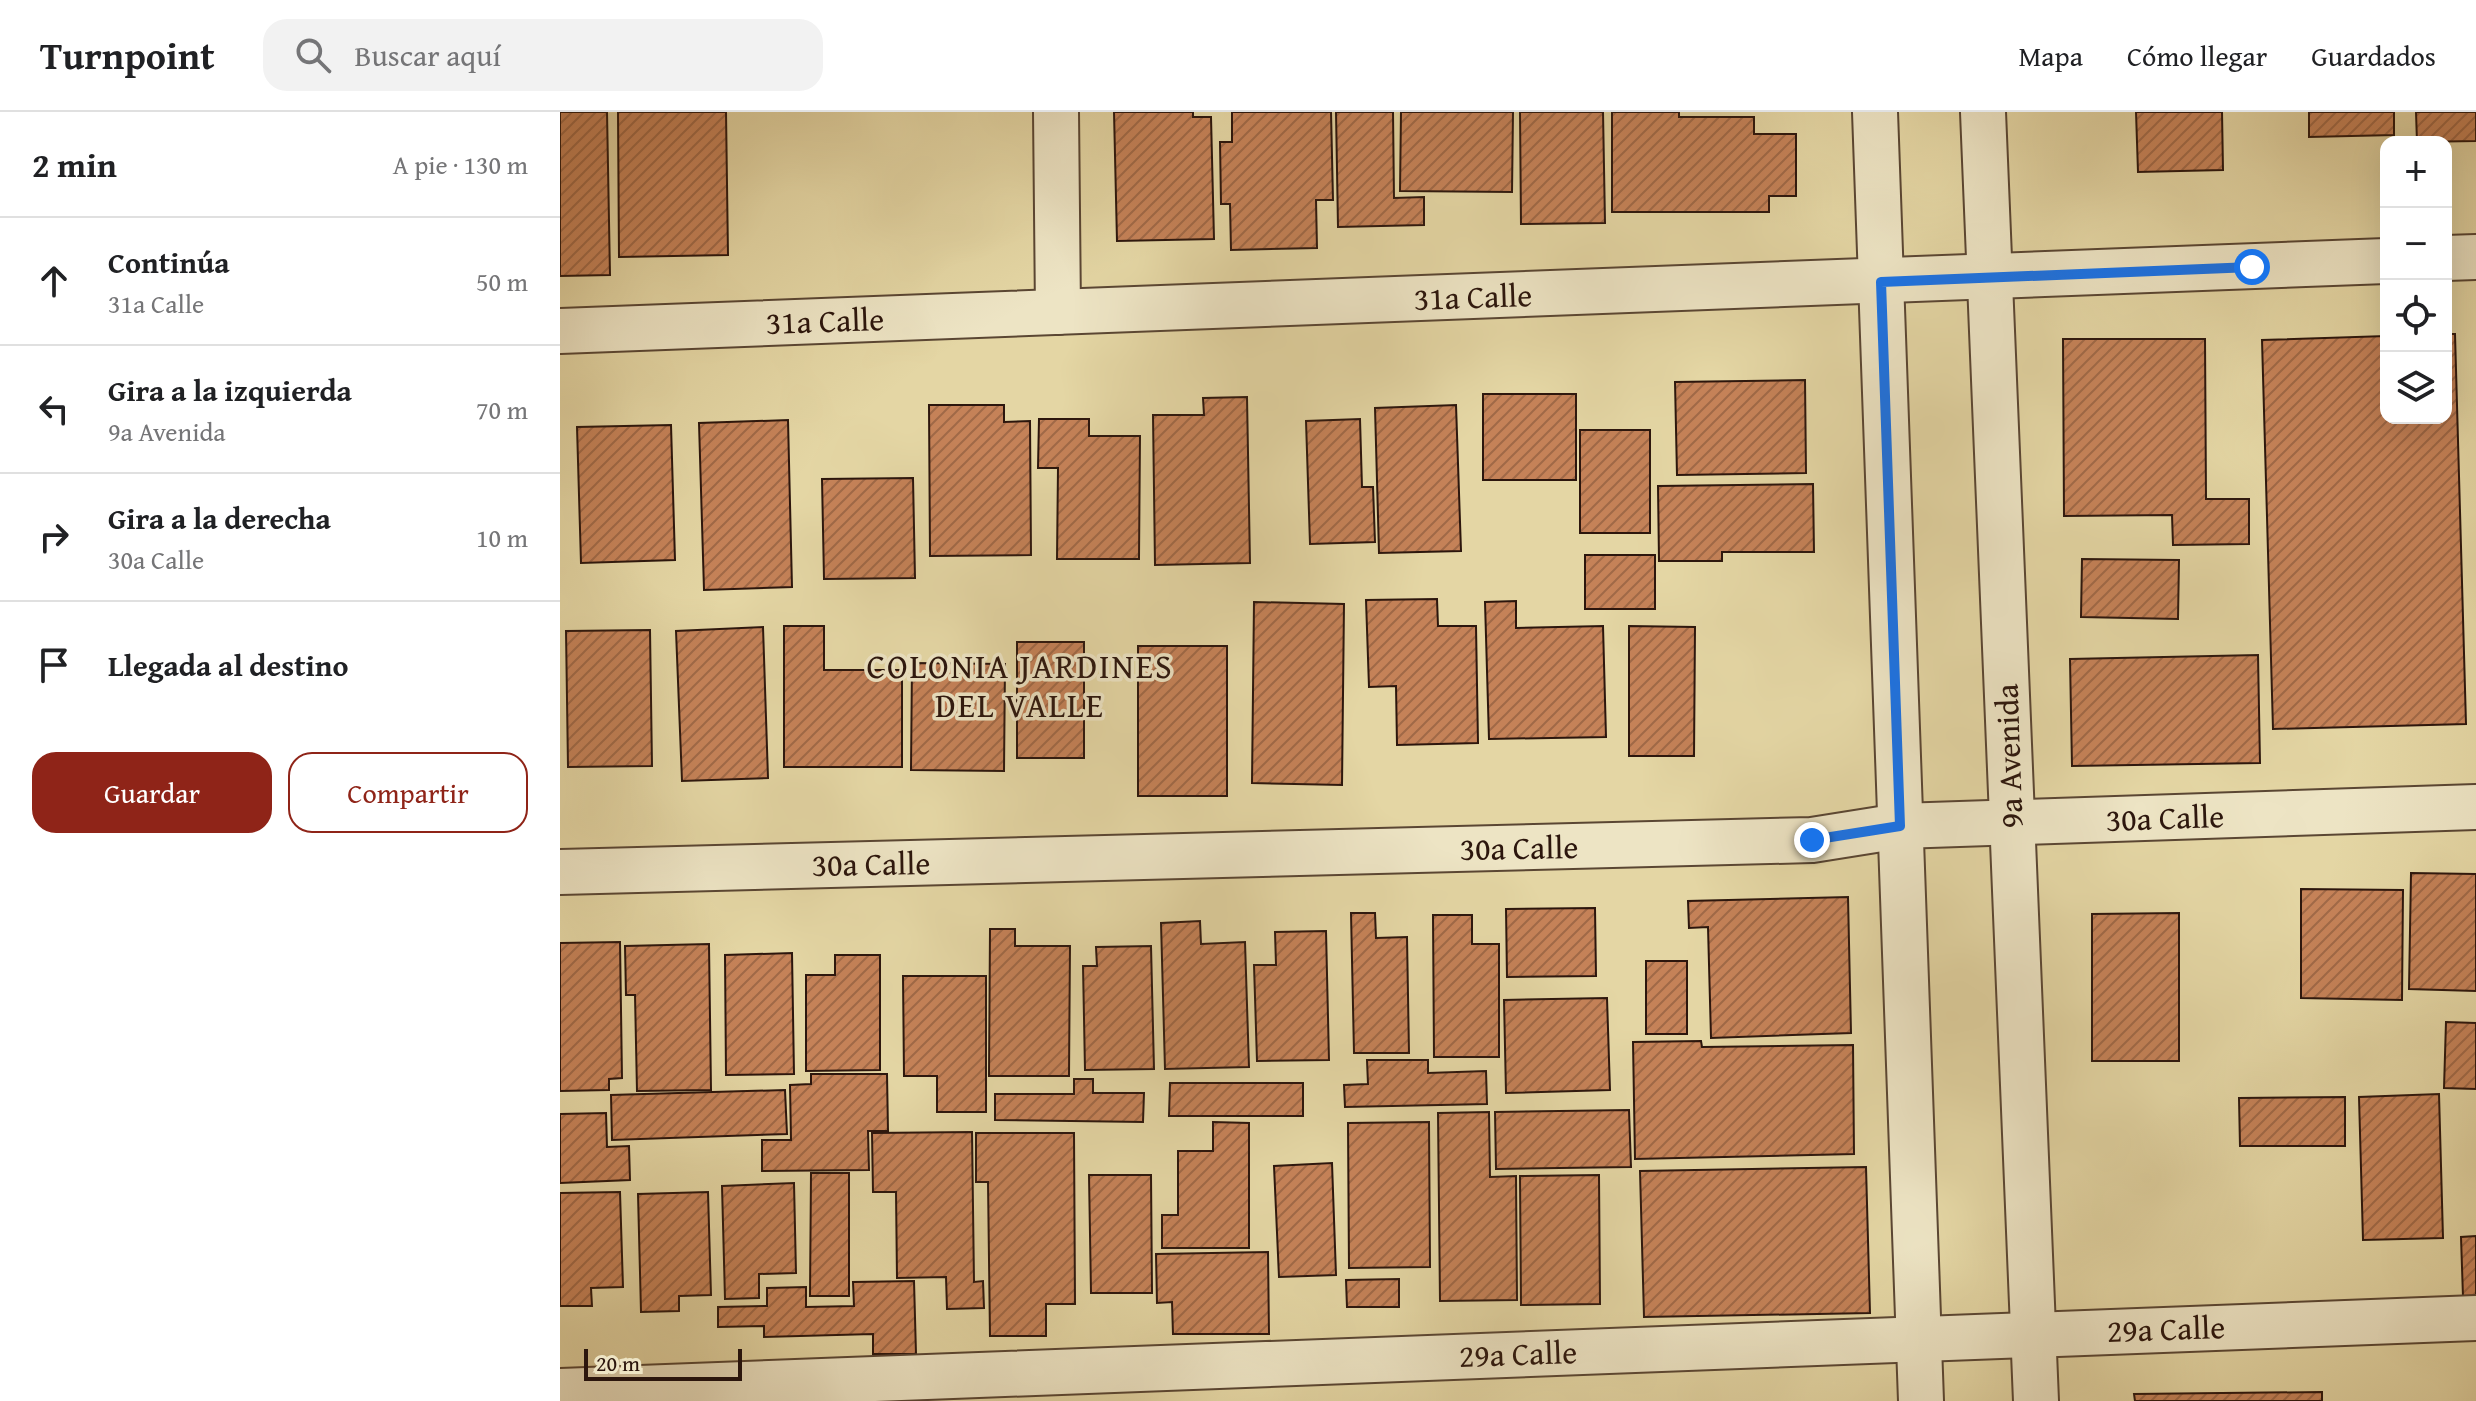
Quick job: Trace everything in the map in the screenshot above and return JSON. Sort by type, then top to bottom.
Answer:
[{"type":"street","points":[[1056,112],[1058,312]]},
{"type":"street","points":[[1875,112],[1921,1401]]},
{"type":"street","name":"9a Avenida","points":[[1983,112],[2036,1401]]},
{"type":"street","points":[[2452,258],[2476,257]]},
{"type":"street","name":"31a Calle","points":[[560,331],[2380,261]]},
{"type":"street","name":"30a Calle","points":[[560,872],[1812,840],[1900,826],[2476,807]]},
{"type":"street","name":"29a Calle","points":[[560,1391],[2476,1318]]},
{"type":"building","points":[[560,112],[607,112],[610,275],[560,276]]},
{"type":"building","points":[[618,112],[726,112],[728,255],[619,257]]},
{"type":"building","points":[[1114,112],[1193,112],[1193,117],[1211,117],[1214,239],[1117,241]]},
{"type":"building","points":[[1232,112],[1331,112],[1333,200],[1316,200],[1317,248],[1231,250],[1230,204],[1221,204],[1220,142],[1232,142]]},
{"type":"building","points":[[1336,112],[1393,112],[1394,198],[1424,197],[1424,225],[1338,227]]},
{"type":"building","points":[[1401,112],[1513,112],[1512,192],[1400,191]]},
{"type":"building","points":[[1520,112],[1603,112],[1605,223],[1521,224]]},
{"type":"building","points":[[1612,112],[1679,112],[1679,117],[1754,117],[1754,134],[1796,134],[1796,196],[1769,196],[1769,212],[1612,212]]},
{"type":"building","points":[[2136,112],[2222,112],[2223,170],[2138,172]]},
{"type":"building","points":[[2309,112],[2394,112],[2394,135],[2309,137]]},
{"type":"building","points":[[2416,112],[2476,112],[2476,141],[2452,141],[2452,136],[2417,136]]},
{"type":"building","points":[[2452,334],[2455,334],[2466,724],[2273,729],[2262,340],[2380,336],[2380,424],[2452,424]]},
{"type":"building","points":[[2063,339],[2205,339],[2206,499],[2249,499],[2249,544],[2173,545],[2172,515],[2064,516]]},
{"type":"building","points":[[1805,380],[1806,473],[1677,475],[1675,382]]},
{"type":"building","points":[[1483,394],[1576,394],[1576,480],[1483,480]]},
{"type":"building","points":[[1247,397],[1250,563],[1155,565],[1153,415],[1204,415],[1203,398]]},
{"type":"building","points":[[929,405],[1004,405],[1004,422],[1030,421],[1031,555],[930,556]]},
{"type":"building","points":[[1456,405],[1461,551],[1379,553],[1375,408]]},
{"type":"building","points":[[1039,419],[1089,419],[1089,436],[1140,436],[1139,559],[1057,559],[1058,468],[1038,468]]},
{"type":"building","points":[[1360,419],[1362,487],[1373,487],[1375,542],[1310,544],[1306,421]]},
{"type":"building","points":[[788,420],[792,587],[704,590],[699,423]]},
{"type":"building","points":[[671,425],[675,560],[581,563],[577,427]]},
{"type":"building","points":[[1580,430],[1650,430],[1650,533],[1580,533]]},
{"type":"building","points":[[913,478],[915,578],[824,579],[822,479]]},
{"type":"building","points":[[1813,484],[1814,552],[1722,552],[1722,561],[1659,561],[1658,486]]},
{"type":"building","points":[[1585,555],[1655,555],[1655,609],[1585,609]]},
{"type":"building","points":[[2082,559],[2179,560],[2178,619],[2081,617]]},
{"type":"building","points":[[1437,599],[1438,626],[1476,626],[1478,743],[1397,745],[1396,686],[1369,687],[1366,600]]},
{"type":"building","points":[[1516,601],[1516,628],[1603,626],[1606,737],[1489,739],[1485,602]]},
{"type":"building","points":[[1254,602],[1344,604],[1342,785],[1252,783]]},
{"type":"building","points":[[784,626],[824,626],[824,670],[902,670],[902,767],[784,767]]},
{"type":"building","points":[[1629,626],[1695,627],[1694,756],[1629,756]]},
{"type":"building","points":[[763,627],[768,778],[682,781],[676,631]]},
{"type":"building","points":[[650,630],[652,766],[568,767],[566,631]]},
{"type":"building","points":[[1017,642],[1084,642],[1084,758],[1017,758]]},
{"type":"building","points":[[1138,646],[1227,646],[1227,796],[1138,796]]},
{"type":"building","points":[[2258,655],[2260,763],[2072,766],[2070,659]]},
{"type":"building","points":[[912,663],[1005,664],[1004,771],[911,770]]},
{"type":"building","points":[[2411,873],[2476,874],[2476,991],[2409,989]]},
{"type":"building","points":[[2301,889],[2403,890],[2402,1000],[2301,998]]},
{"type":"building","points":[[1848,897],[1851,1033],[1711,1038],[1708,927],[1689,928],[1688,901]]},
{"type":"building","points":[[1595,908],[1596,976],[1507,977],[1506,909]]},
{"type":"building","points":[[1351,913],[1375,913],[1376,938],[1407,937],[1409,1053],[1354,1053]]},
{"type":"building","points":[[2179,913],[2179,1061],[2092,1061],[2092,914]]},
{"type":"building","points":[[1433,915],[1472,915],[1472,944],[1499,944],[1499,1057],[1434,1057]]},
{"type":"building","points":[[1200,921],[1201,944],[1245,942],[1249,1067],[1165,1069],[1161,923]]},
{"type":"building","points":[[990,929],[1015,929],[1015,946],[1070,946],[1069,1076],[989,1076]]},
{"type":"building","points":[[1326,931],[1329,1060],[1257,1061],[1254,965],[1276,965],[1275,932]]},
{"type":"building","points":[[620,942],[622,1078],[609,1079],[609,1090],[560,1091],[560,943]]},
{"type":"building","points":[[709,944],[711,1090],[637,1091],[635,995],[626,995],[625,946]]},
{"type":"building","points":[[1151,946],[1154,1069],[1085,1070],[1083,966],[1097,966],[1096,947]]},
{"type":"building","points":[[792,953],[794,1074],[726,1075],[725,955]]},
{"type":"building","points":[[835,955],[880,955],[880,1070],[806,1071],[806,975],[835,975]]},
{"type":"building","points":[[1646,961],[1687,961],[1687,1034],[1646,1034]]},
{"type":"building","points":[[903,976],[986,976],[986,1112],[937,1112],[937,1076],[904,1076]]},
{"type":"building","points":[[1607,998],[1610,1090],[1506,1093],[1504,1000]]},
{"type":"building","points":[[2446,1022],[2476,1023],[2476,1089],[2444,1088]]},
{"type":"building","points":[[1701,1041],[1702,1047],[1853,1045],[1854,1154],[1635,1159],[1633,1042]]},
{"type":"building","points":[[1367,1060],[1428,1060],[1428,1073],[1486,1071],[1487,1104],[1345,1107],[1344,1085],[1368,1084]]},
{"type":"building","points":[[811,1074],[887,1074],[888,1131],[868,1131],[869,1170],[762,1171],[762,1140],[791,1140],[790,1085],[811,1084]]},
{"type":"building","points":[[1074,1079],[1093,1079],[1093,1093],[1144,1093],[1143,1122],[995,1120],[995,1094],[1074,1094]]},
{"type":"building","points":[[1170,1083],[1303,1083],[1303,1116],[1169,1116]]},
{"type":"building","points":[[785,1090],[787,1134],[612,1140],[611,1095]]},
{"type":"building","points":[[2439,1094],[2443,1238],[2363,1240],[2359,1097]]},
{"type":"building","points":[[2345,1097],[2345,1146],[2240,1146],[2239,1098]]},
{"type":"building","points":[[1629,1110],[1631,1167],[1496,1169],[1495,1112]]},
{"type":"building","points":[[1489,1112],[1490,1177],[1516,1176],[1517,1300],[1440,1301],[1438,1113]]},
{"type":"building","points":[[606,1113],[607,1147],[629,1146],[630,1180],[560,1183],[560,1114]]},
{"type":"building","points":[[1213,1122],[1249,1123],[1249,1248],[1162,1248],[1162,1215],[1178,1215],[1178,1151],[1213,1151]]},
{"type":"building","points":[[1429,1122],[1430,1267],[1349,1268],[1348,1123]]},
{"type":"building","points":[[972,1132],[974,1282],[983,1281],[984,1308],[947,1309],[946,1277],[897,1278],[896,1192],[873,1192],[872,1133]]},
{"type":"building","points":[[976,1133],[1074,1133],[1075,1304],[1046,1304],[1046,1336],[990,1336],[988,1182],[976,1182]]},
{"type":"building","points":[[1332,1163],[1336,1275],[1279,1277],[1274,1166]]},
{"type":"building","points":[[1866,1167],[1870,1313],[1644,1317],[1640,1171]]},
{"type":"building","points":[[811,1173],[849,1173],[849,1296],[810,1296]]},
{"type":"building","points":[[1089,1175],[1151,1175],[1152,1293],[1091,1293]]},
{"type":"building","points":[[1599,1175],[1600,1304],[1521,1305],[1520,1176]]},
{"type":"building","points":[[794,1183],[796,1273],[759,1274],[759,1298],[725,1299],[722,1186]]},
{"type":"building","points":[[620,1192],[623,1287],[591,1288],[592,1306],[560,1306],[560,1193]]},
{"type":"building","points":[[708,1192],[711,1295],[679,1296],[679,1311],[641,1312],[638,1194]]},
{"type":"building","points":[[2476,1236],[2476,1296],[2463,1297],[2461,1237]]},
{"type":"building","points":[[1268,1252],[1269,1334],[1173,1334],[1172,1302],[1157,1303],[1156,1254]]},
{"type":"building","points":[[1399,1279],[1399,1307],[1347,1307],[1346,1280]]},
{"type":"building","points":[[914,1281],[916,1354],[873,1354],[873,1334],[764,1337],[764,1326],[718,1327],[718,1307],[767,1306],[767,1288],[806,1287],[806,1307],[854,1306],[853,1282]]},
{"type":"building","points":[[2322,1392],[2322,1401],[2135,1401],[2134,1394]]},
{"type":"district","name":"COLONIA JARDINES DEL VALLE","points":[[1020,686]]},
{"type":"route","points":[[1812,840],[1900,826],[1881,282],[2252,267]]}]
